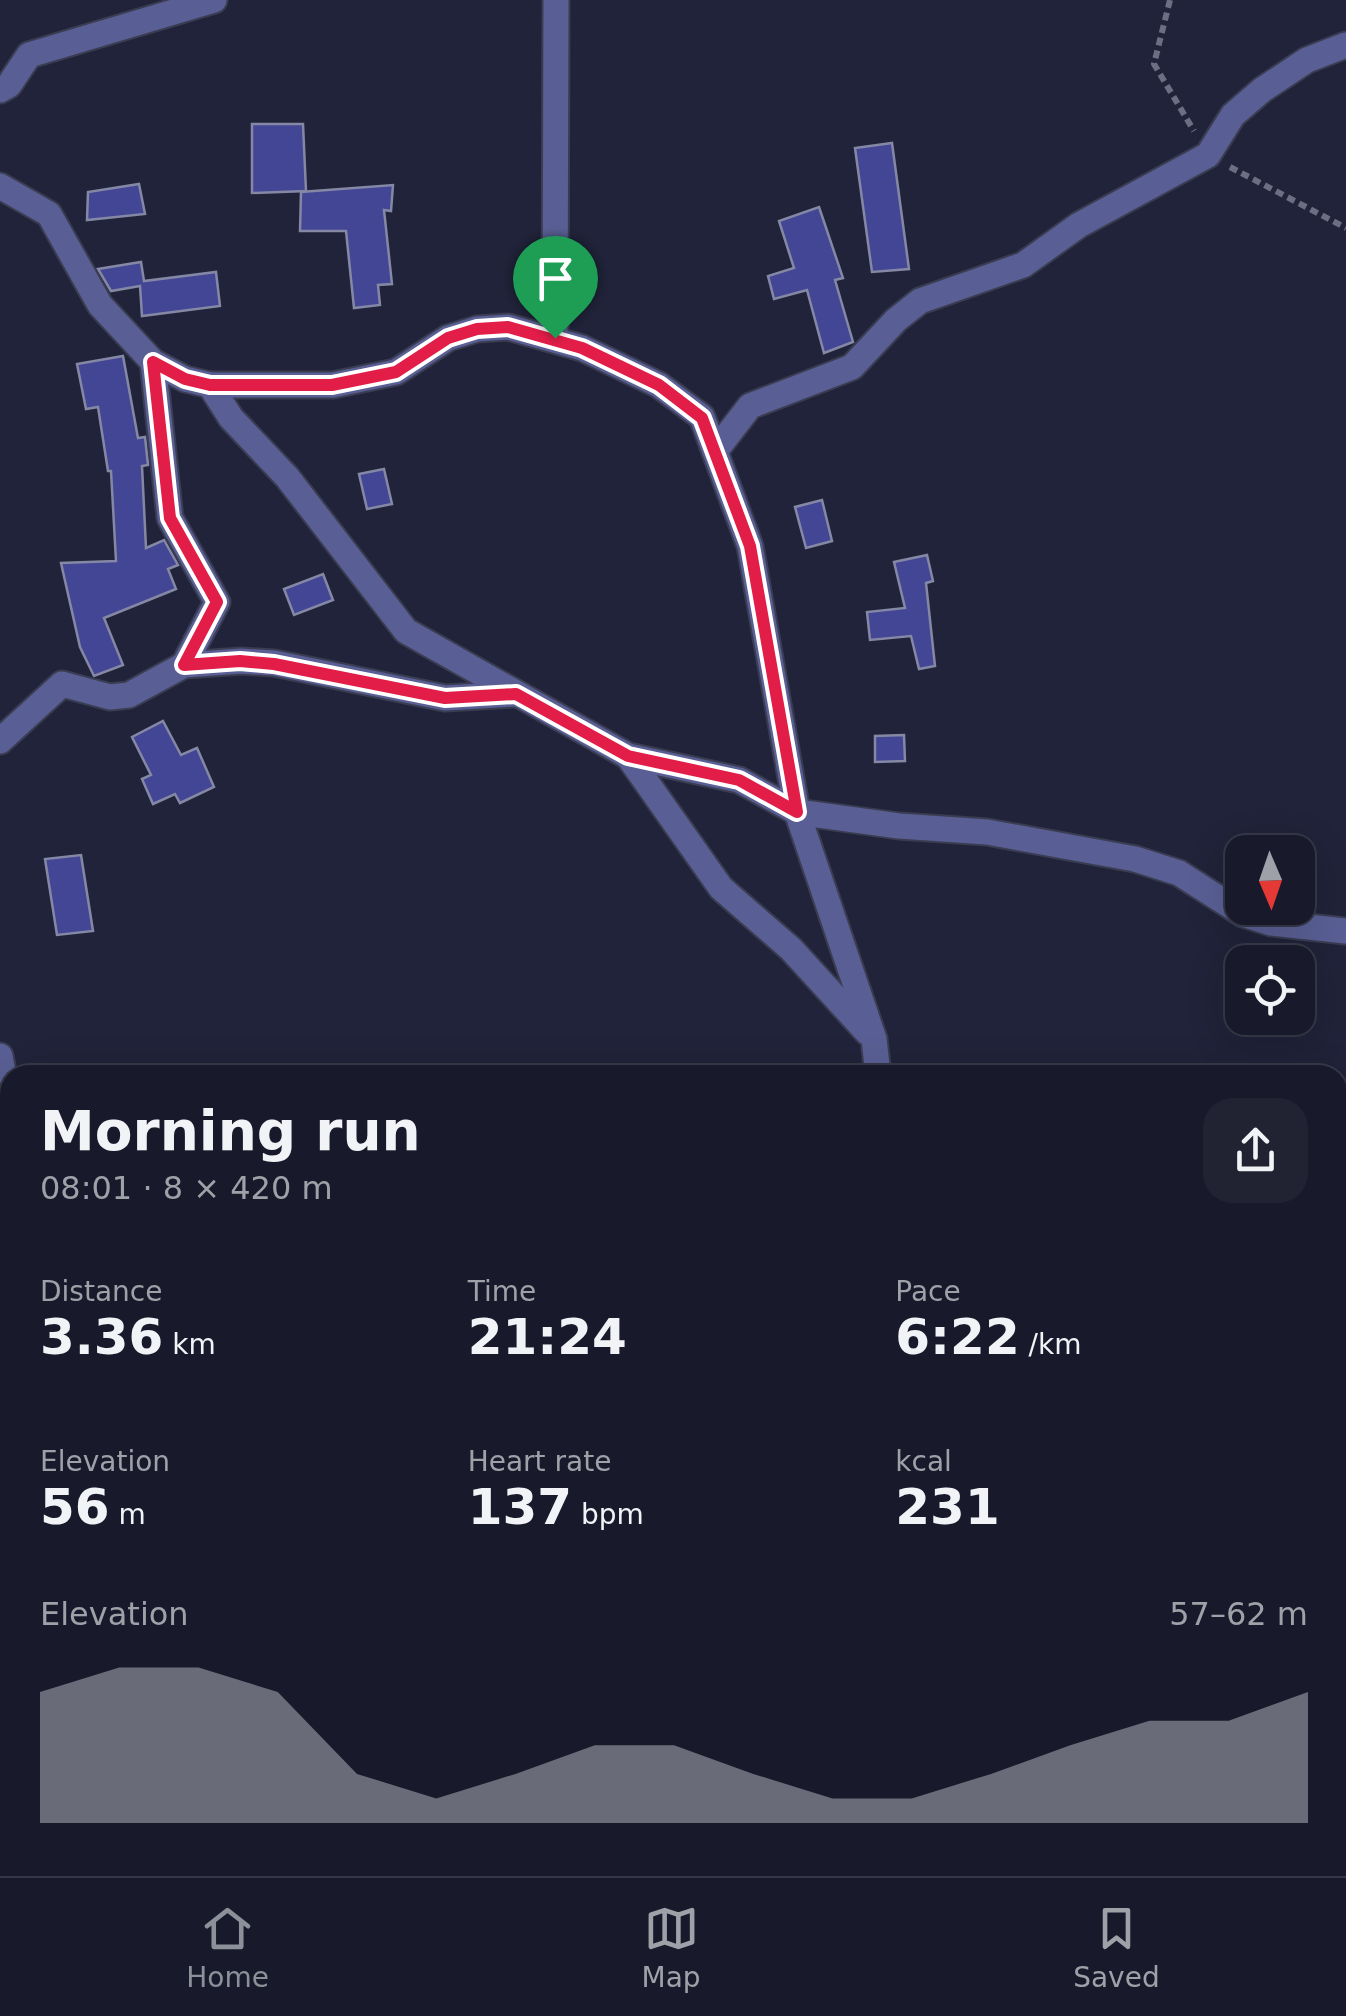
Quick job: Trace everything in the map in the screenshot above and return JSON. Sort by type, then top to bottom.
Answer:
[{"type":"street","points":[[0,90],[9,86],[29,55],[214,0]]},
{"type":"street","points":[[555,338],[556,0]]},
{"type":"street","points":[[716,450],[750,406],[852,367],[883,332],[920,301],[1023,266],[1079,225],[1208,155],[1234,115],[1262,90],[1307,60],[1346,46]]},
{"type":"street","points":[[0,186],[49,214],[100,306],[153,362],[185,379],[210,385],[332,385],[396,372],[448,338],[477,329],[508,327],[555,338],[659,385],[702,418],[738,507],[760,586],[797,812],[874,1039],[877,1065]]},
{"type":"street","points":[[153,362],[170,518],[217,602],[184,665]]},
{"type":"street","points":[[210,385],[230,418],[287,477],[396,622],[628,756],[739,780],[797,812],[1064,843],[1160,865],[1243,914],[1271,923],[1346,930]]},
{"type":"street","points":[[0,741],[62,684],[110,697],[129,694],[184,665],[240,661],[274,664],[445,698],[516,694]]},
{"type":"street","points":[[628,756],[722,888],[791,950],[874,1039]]},
{"type":"path","points":[[1170,0],[1154,64],[1208,155],[1346,228]]},
{"type":"building","points":[[252,124],[303,124],[306,191],[252,193]]},
{"type":"building","points":[[892,143],[909,269],[872,272],[855,148]]},
{"type":"building","points":[[139,184],[145,214],[87,220],[88,192]]},
{"type":"building","points":[[393,185],[391,211],[384,210],[392,284],[378,285],[380,305],[354,308],[346,231],[300,231],[301,192]]},
{"type":"building","points":[[819,207],[843,278],[835,280],[853,342],[824,353],[807,290],[774,299],[768,276],[794,268],[779,221]]},
{"type":"building","points":[[141,262],[144,281],[216,272],[220,306],[142,316],[140,286],[111,291],[98,269]]},
{"type":"building","points":[[123,356],[138,438],[145,437],[148,465],[142,466],[146,548],[164,540],[178,565],[168,569],[176,589],[104,618],[123,665],[94,676],[80,647],[61,563],[116,561],[111,471],[98,407],[86,409],[77,364]]},
{"type":"building","points":[[384,469],[392,504],[367,509],[359,474]]},
{"type":"building","points":[[822,500],[832,541],[806,548],[795,507]]},
{"type":"building","points":[[927,555],[933,581],[926,583],[935,666],[919,669],[911,636],[870,640],[867,612],[905,608],[894,562]]},
{"type":"building","points":[[323,574],[333,600],[294,615],[284,589]]},
{"type":"building","points":[[163,721],[181,755],[197,748],[214,787],[180,803],[175,794],[153,804],[142,779],[151,775],[132,737]]},
{"type":"building","points":[[904,735],[905,761],[875,762],[875,736]]},
{"type":"building","points":[[81,855],[93,931],[57,935],[45,859]]},
{"type":"route","points":[[508,327],[555,338],[659,385],[702,418],[738,507],[760,586],[797,812],[739,780],[628,756],[516,694],[445,698],[274,664],[240,661],[184,665],[217,602],[170,518],[153,362],[185,379],[210,385],[332,385],[396,372],[448,338],[477,329],[508,327]]}]
